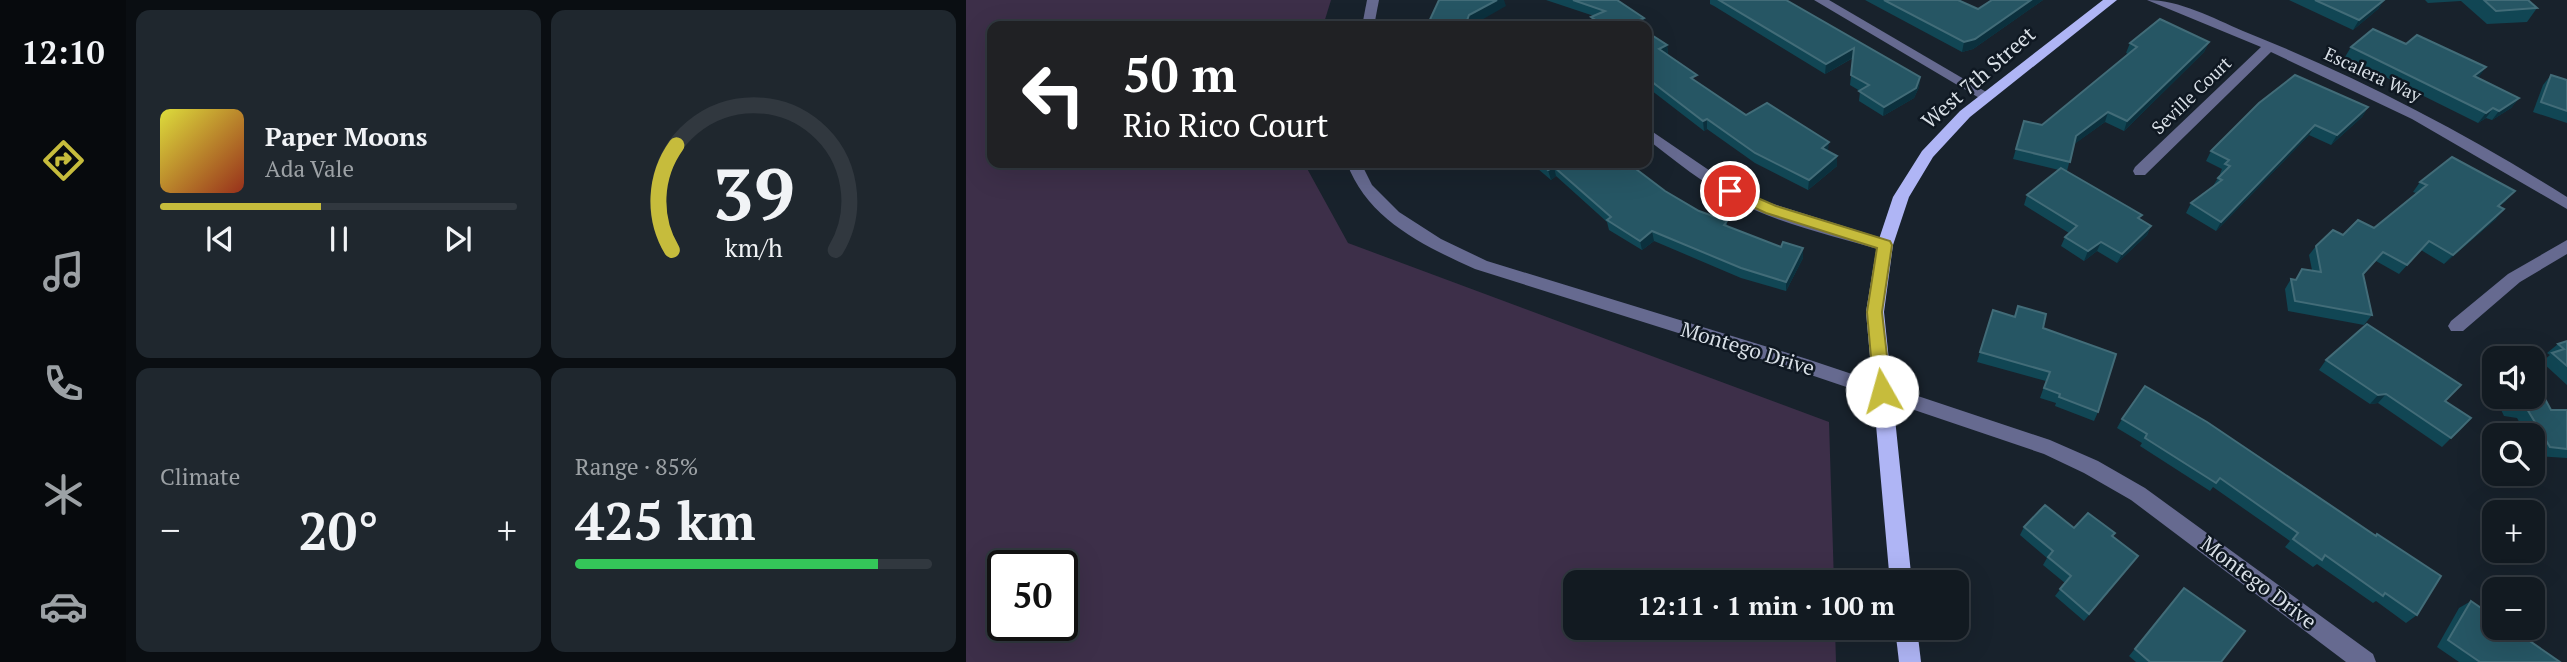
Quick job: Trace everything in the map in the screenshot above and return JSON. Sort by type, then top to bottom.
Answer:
[{"type":"main road","name":"West 7th Street","points":[[1900,570],[1875,312],[1885,245],[1901,197],[1912,176],[1943,135],[1986,96],[2111,0]]},
{"type":"main road","points":[[1907,640],[1910,662]]},
{"type":"street","points":[[1369,21],[1373,0]]},
{"type":"street","points":[[1820,0],[1986,96]]},
{"type":"street","name":"Escalera Way","points":[[2152,0],[2269,47],[2405,109],[2472,145],[2567,204]]},
{"type":"street","name":"Seville Court","points":[[2140,171],[2269,47]]},
{"type":"street","points":[[1652,136],[1695,169],[1743,198],[1806,222],[1885,245]]},
{"type":"street","name":"Montego Drive","points":[[1356,168],[1367,190],[1397,219],[1437,245],[1481,265],[1882,391],[2050,448],[2091,467],[2178,522],[2365,662]]},
{"type":"street","points":[[2457,326],[2514,278],[2567,246]]},
{"type":"shaded area","points":[[966,0],[1331,0],[1325,21],[987,21],[987,168],[1307,168],[1348,243],[1829,422],[1834,570],[1563,570],[1563,640],[1835,640],[1836,662],[966,662]]},
{"type":"building","points":[[1439,0],[1497,0],[1469,15],[1467,21],[1429,21]]},
{"type":"building","points":[[1573,0],[1617,0],[1644,18],[1638,21],[1597,21],[1591,17],[1605,11]]},
{"type":"building","points":[[1719,0],[1786,0],[1920,77],[1916,88],[1884,107],[1859,91],[1869,85],[1851,75],[1854,48],[1826,64]]},
{"type":"building","points":[[1884,0],[1958,0],[1978,9],[1992,0],[2031,0],[1975,39],[1964,42]]},
{"type":"building","points":[[2315,0],[2384,0],[2359,20]]},
{"type":"building","points":[[2484,0],[2528,0],[2537,8],[2496,11]]},
{"type":"building","points":[[2160,19],[2209,42],[2127,121],[2108,112],[2076,136],[2070,162],[2016,149],[2024,121],[2042,125],[2137,47],[2130,43]]},
{"type":"building","points":[[2373,29],[2406,44],[2417,35],[2486,67],[2474,76],[2519,98],[2499,111],[2493,108],[2486,113],[2351,47]]},
{"type":"building","points":[[1652,35],[1667,45],[1659,49],[1697,75],[1691,78],[1746,115],[1767,103],[1829,142],[1822,148],[1837,156],[1809,180],[1755,153],[1707,119],[1703,121],[1652,82]]},
{"type":"building","points":[[2295,75],[2368,107],[2337,135],[2315,125],[2221,222],[2191,203],[2222,180],[2218,178],[2230,166],[2225,164],[2229,160],[2211,151],[2259,103]]},
{"type":"building","points":[[2551,75],[2567,80],[2567,111],[2541,102]]},
{"type":"building","points":[[2452,157],[2515,191],[2498,206],[2504,209],[2453,255],[2429,241],[2407,265],[2383,252],[2363,274],[2372,315],[2295,301],[2291,279],[2296,280],[2302,269],[2321,272],[2316,246],[2333,230],[2343,235],[2358,220],[2374,228],[2427,185],[2420,182]]},
{"type":"building","points":[[1555,168],[1635,168],[1665,191],[1699,211],[1727,221],[1724,225],[1781,247],[1783,242],[1803,248],[1786,282],[1741,268],[1652,231],[1640,241],[1607,220],[1611,217]]},
{"type":"building","points":[[2061,168],[2142,215],[2138,218],[2151,226],[2122,254],[2101,242],[2088,251],[2065,237],[2077,226],[2027,195]]},
{"type":"building","points":[[2018,306],[2046,314],[2043,328],[2116,354],[2098,412],[2059,397],[2060,394],[2044,388],[2050,372],[1980,352],[1993,310],[2015,317]]},
{"type":"building","points":[[2367,324],[2461,385],[2445,401],[2471,418],[2451,438],[2386,394],[2378,395],[2326,360]]},
{"type":"building","points":[[2567,341],[2567,366],[2552,353],[2564,349],[2558,344]]},
{"type":"building","points":[[2145,386],[2207,422],[2376,536],[2377,534],[2441,576],[2417,615],[2385,593],[2383,596],[2325,555],[2322,560],[2293,539],[2298,533],[2220,478],[2216,483],[2145,438],[2147,434],[2122,419]]},
{"type":"building","points":[[2545,399],[2551,410],[2567,410],[2567,449],[2550,447],[2545,439],[2545,423],[2535,423],[2527,409],[2545,409]]},
{"type":"building","points":[[2045,505],[2074,528],[2088,513],[2115,533],[2112,536],[2138,556],[2089,614],[2060,589],[2071,576],[2048,557],[2053,551],[2024,527]]},
{"type":"building","points":[[2184,588],[2245,631],[2221,662],[2150,662],[2135,649]]},
{"type":"building","points":[[2471,601],[2482,609],[2482,640],[2528,640],[2560,662],[2480,662],[2448,640]]},
{"type":"route","points":[[1730,191],[1771,210],[1885,245],[1877,283],[1875,312],[1882,391]]}]
